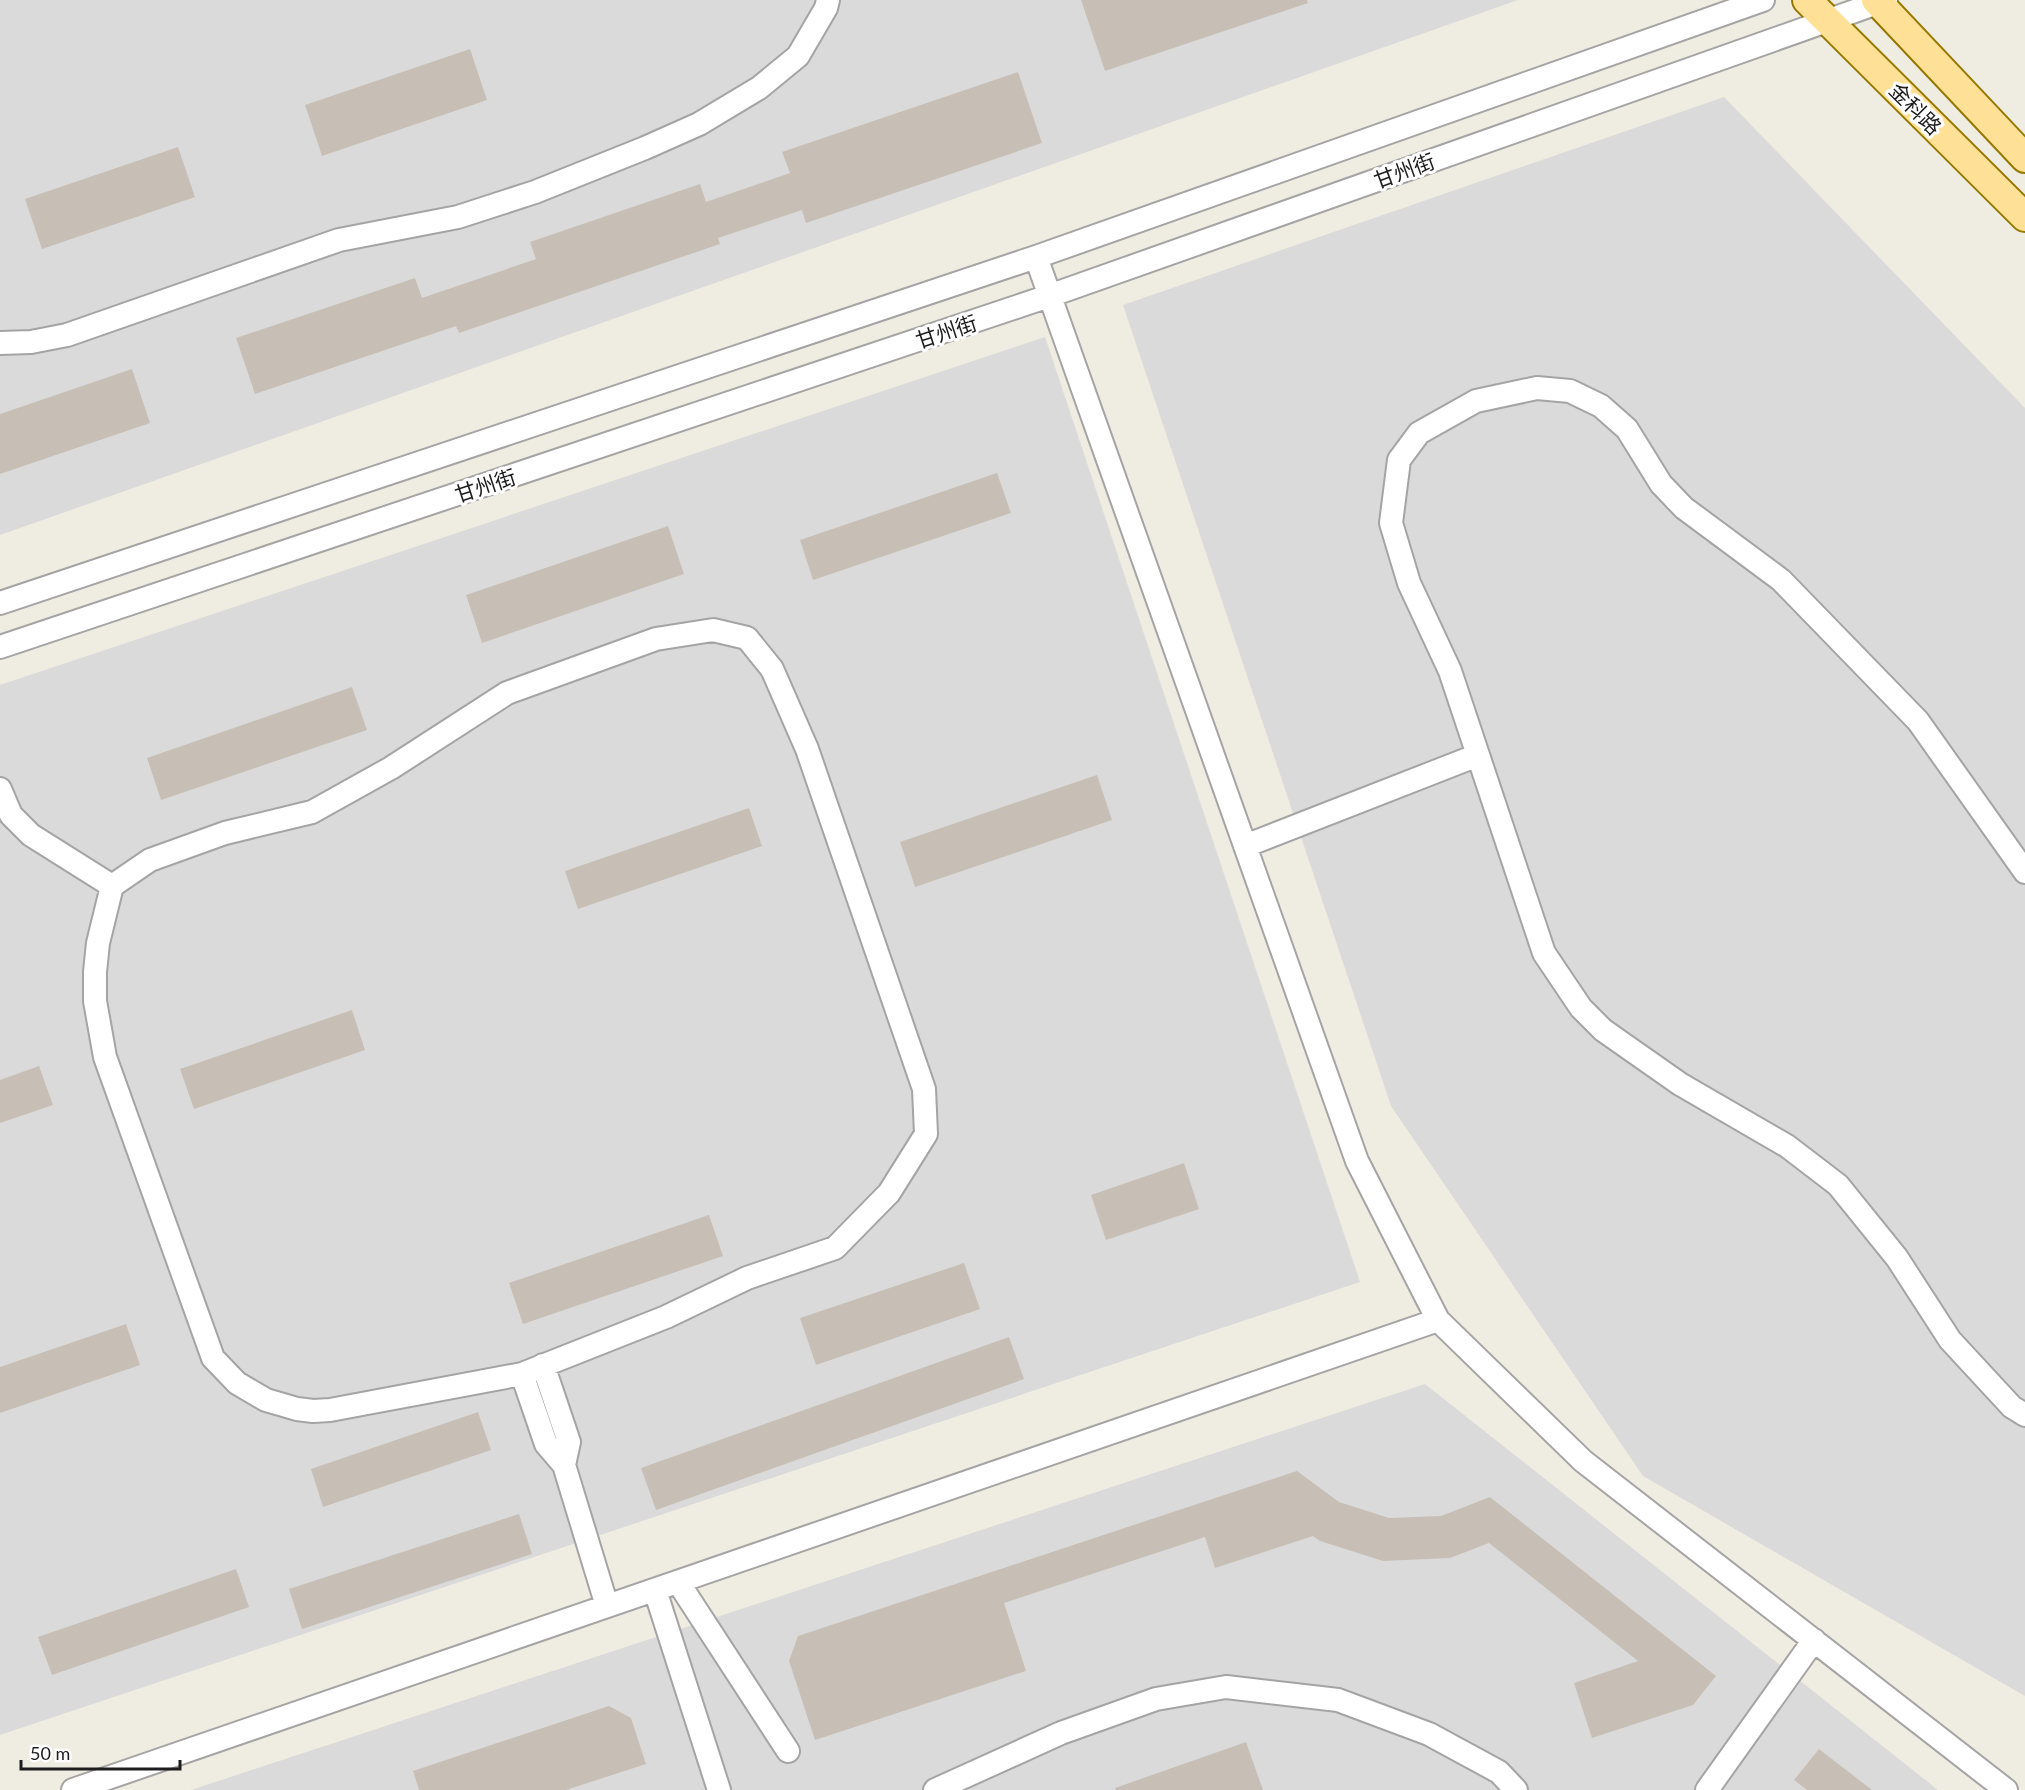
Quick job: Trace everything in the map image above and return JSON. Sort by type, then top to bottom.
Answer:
[{"type":"main road","name":"金科路","points":[[1807,0],[2025,217]]},
{"type":"main road","points":[[1880,1],[2025,158]]},
{"type":"street","points":[[0,343],[31,342],[67,335],[339,240],[458,217],[536,192],[645,148],[699,124],[759,88],[798,56],[826,8],[828,0]]},
{"type":"street","name":"甘州街","points":[[0,603],[1036,257],[1763,0]]},
{"type":"street","name":"甘州街","points":[[0,646],[1049,296],[1880,1]]},
{"type":"street","points":[[1036,257],[1357,1161],[1438,1320],[1583,1461],[2006,1790]]},
{"type":"street","points":[[2025,872],[1918,721],[1780,580],[1684,508],[1661,484],[1626,429],[1601,406],[1569,391],[1538,388],[1476,401],[1419,433],[1398,460],[1391,523],[1409,584],[1450,671],[1544,953],[1581,1008],[1603,1030],[1680,1084],[1787,1146],[1838,1185],[1897,1258],[1950,1340],[2012,1407],[2025,1415]]},
{"type":"street","points":[[713,630],[747,638],[772,669],[807,749],[924,1089],[926,1134],[889,1193],[835,1248],[747,1278],[666,1317],[543,1365],[522,1374],[330,1410],[313,1411],[289,1408],[266,1400],[237,1383],[224,1371],[213,1358],[105,1057],[95,1001],[95,972],[98,943],[111,886],[150,860],[225,832],[312,812],[391,768],[507,693],[656,639],[713,630]]},
{"type":"street","points":[[1245,846],[1478,755]]},
{"type":"street","points":[[0,789],[11,815],[31,835],[111,886]]},
{"type":"street","points":[[73,1790],[1438,1320]]},
{"type":"street","points":[[543,1365],[569,1442],[564,1465]]},
{"type":"street","points":[[522,1374],[546,1444],[564,1465],[607,1606]]},
{"type":"street","points":[[678,1582],[788,1751]]},
{"type":"street","points":[[654,1590],[719,1790]]},
{"type":"street","points":[[1707,1790],[1814,1640]]},
{"type":"street","points":[[935,1790],[1061,1733],[1156,1699],[1226,1687],[1338,1700],[1429,1734],[1499,1772],[1516,1790]]},
{"type":"shaded area","points":[[0,0],[1518,0],[0,535]]},
{"type":"shaded area","points":[[1724,97],[2025,408],[2025,1696],[1643,1476],[1391,1106],[1123,305]]},
{"type":"shaded area","points":[[1045,337],[1360,1282],[0,1735],[0,685]]},
{"type":"shaded area","points":[[1425,1384],[1938,1790],[191,1790]]},
{"type":"building","points":[[1081,0],[1307,0],[1308,3],[1105,71]]},
{"type":"building","points":[[470,49],[487,100],[322,156],[305,105]]},
{"type":"building","points":[[1018,72],[1042,143],[806,223],[802,210],[718,238],[720,244],[459,333],[456,326],[255,394],[236,338],[415,278],[422,298],[536,259],[530,242],[700,184],[706,202],[790,173],[782,152]]},
{"type":"building","points":[[178,147],[195,197],[42,249],[25,199]]},
{"type":"building","points":[[132,369],[150,423],[0,474],[0,414]]},
{"type":"building","points":[[997,473],[1011,513],[813,580],[800,540]]},
{"type":"building","points":[[668,526],[684,574],[482,643],[466,595]]},
{"type":"building","points":[[352,687],[367,730],[161,800],[147,758]]},
{"type":"building","points":[[1097,775],[1112,820],[915,887],[900,842]]},
{"type":"building","points":[[749,808],[762,846],[578,909],[565,871]]},
{"type":"building","points":[[352,1010],[365,1050],[194,1109],[180,1069]]},
{"type":"building","points":[[39,1066],[53,1105],[0,1123],[0,1080]]},
{"type":"building","points":[[1184,1163],[1199,1209],[1106,1240],[1091,1195]]},
{"type":"building","points":[[709,1215],[723,1256],[523,1324],[509,1283]]},
{"type":"building","points":[[964,1263],[980,1309],[816,1365],[800,1318]]},
{"type":"building","points":[[126,1324],[140,1365],[0,1413],[0,1367]]},
{"type":"building","points":[[1009,1337],[1024,1379],[656,1510],[641,1468]]},
{"type":"building","points":[[478,1412],[491,1450],[323,1507],[311,1469]]},
{"type":"building","points":[[1297,1471],[1339,1502],[1389,1518],[1441,1516],[1490,1497],[1716,1676],[1693,1705],[1592,1738],[1574,1683],[1638,1661],[1489,1543],[1450,1558],[1383,1561],[1320,1541],[1313,1536],[1215,1568],[1205,1537],[1004,1603],[1026,1671],[815,1740],[789,1661],[798,1636]]},
{"type":"building","points":[[519,1514],[532,1554],[302,1629],[289,1589]]},
{"type":"building","points":[[236,1569],[249,1607],[52,1675],[38,1637]]},
{"type":"building","points":[[609,1706],[631,1718],[646,1764],[566,1790],[419,1790],[413,1771]]},
{"type":"building","points":[[1246,1742],[1263,1790],[1116,1790],[1115,1788]]},
{"type":"building","points":[[1819,1749],[1872,1790],[1807,1790],[1794,1780]]}]
